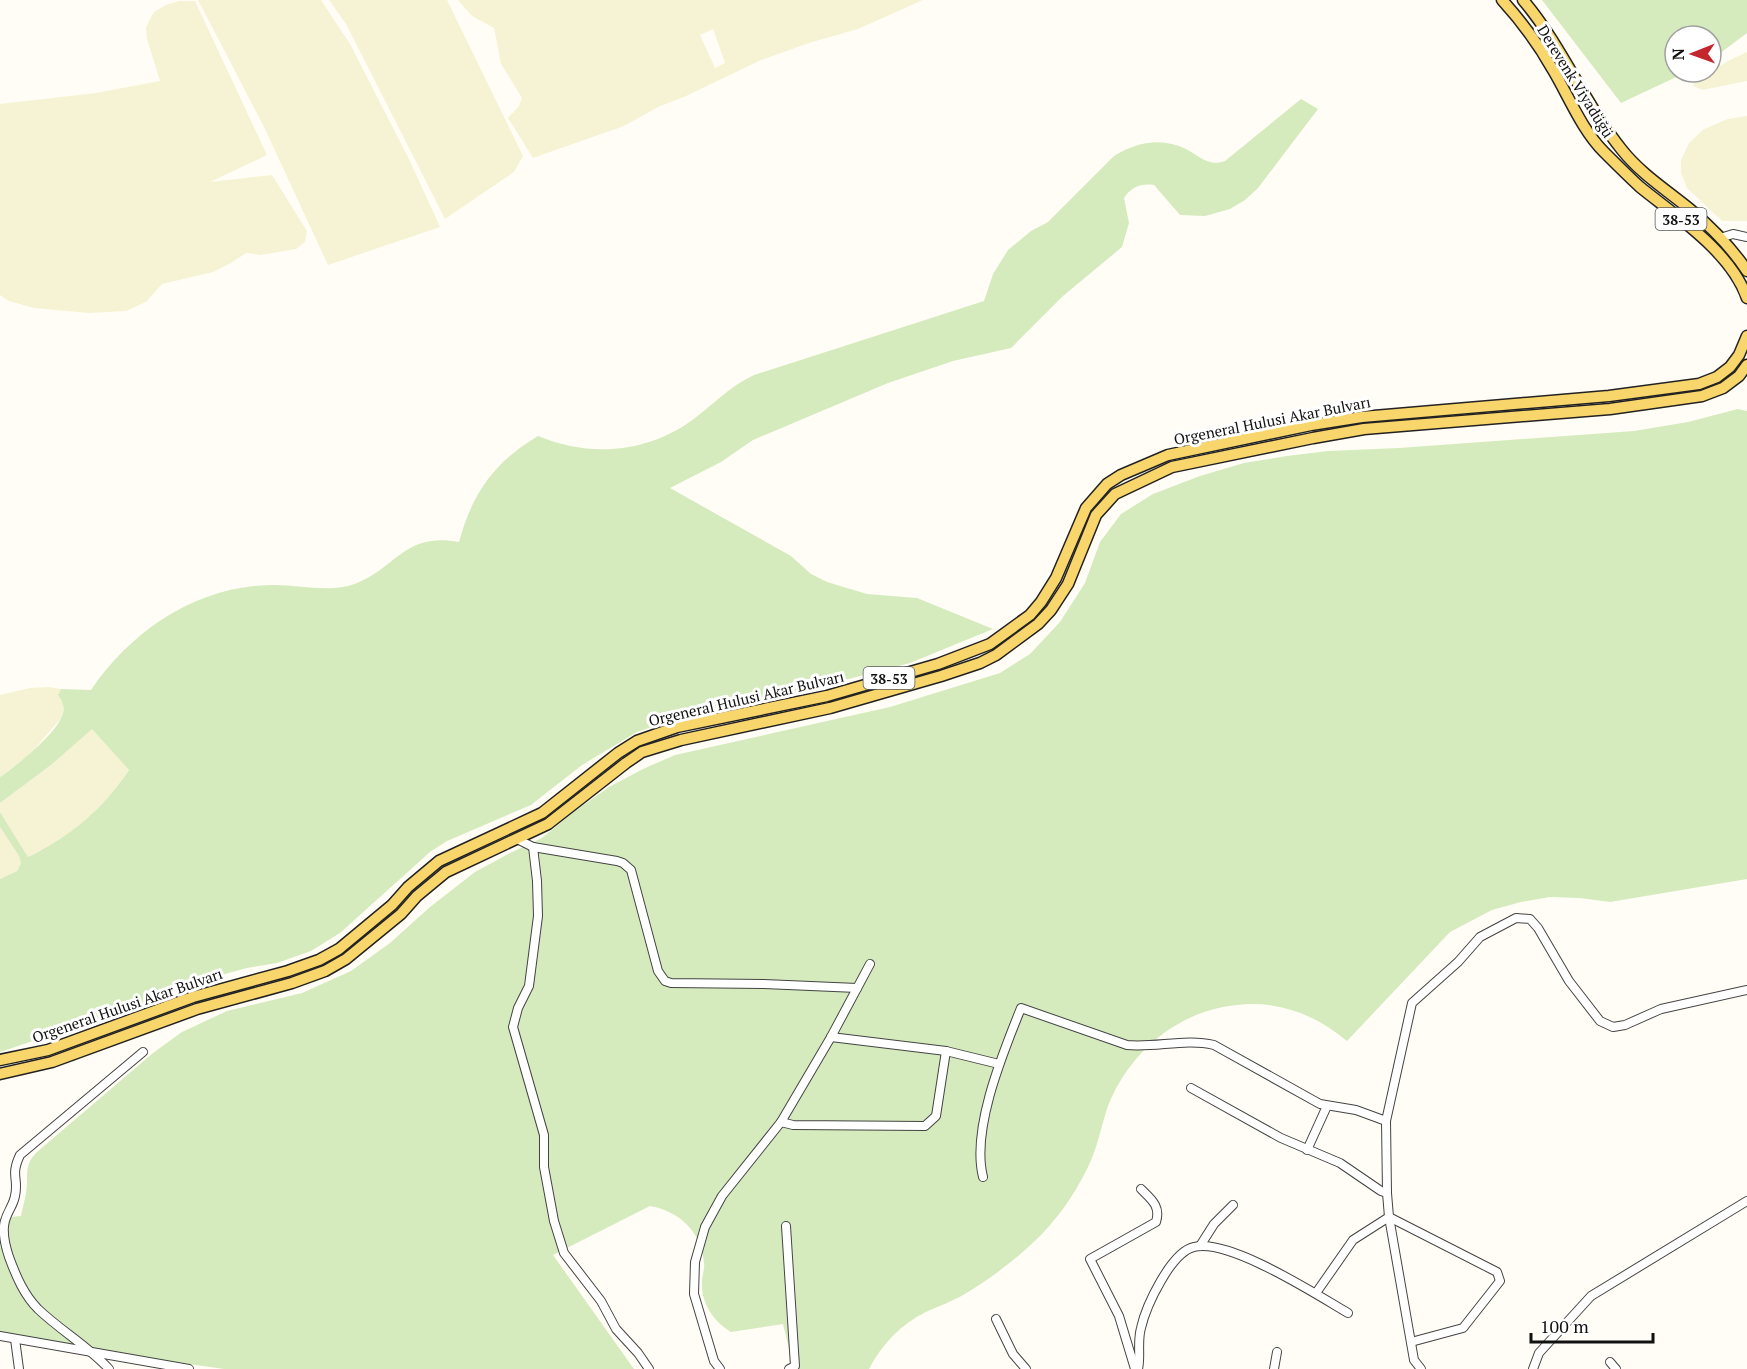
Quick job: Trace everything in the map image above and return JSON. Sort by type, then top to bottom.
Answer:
[{"type":"main road","name":"Derevenk Viyadüğü","points":[[1502,0],[1542,51],[1578,114],[1602,150],[1639,186],[1683,221],[1724,260],[1747,298]]},
{"type":"main road","name":"Derevenk Viyadüğü","points":[[1523,0],[1570,67],[1593,110],[1623,152],[1720,238]]},
{"type":"main road","name":"38-53","points":[[1720,238],[1734,251],[1747,271]]},
{"type":"main road","name":"Orgeneral Hulusi Akar Bulvarı","points":[[0,1060],[48,1050],[193,997],[319,960],[339,949],[392,905],[408,887],[439,861],[542,813],[636,741],[677,727],[827,696],[938,664],[990,644],[1030,615],[1041,602],[1056,578],[1086,508],[1107,484],[1121,475],[1168,455],[1311,425],[1362,417],[1609,396],[1699,384],[1717,377],[1730,367],[1739,355],[1747,336]]},
{"type":"main road","name":"Orgeneral Hulusi Akar Bulvarı","points":[[0,1074],[52,1062],[196,1009],[325,972],[346,959],[401,914],[417,896],[446,872],[548,824],[642,752],[681,740],[830,708],[941,676],[996,655],[1038,624],[1052,610],[1068,584],[1096,515],[1115,494],[1172,467],[1364,429],[1610,409],[1702,396],[1724,388],[1739,376],[1747,365]]},
{"type":"street","points":[[1720,238],[1732,234],[1747,237]]},
{"type":"street","points":[[517,839],[532,847],[617,861],[627,866],[631,870],[658,971],[665,981],[857,988]]},
{"type":"street","points":[[532,847],[537,880],[538,916],[529,986],[518,1008],[513,1027],[544,1135],[544,1167],[554,1221],[564,1254],[601,1300],[616,1329],[649,1369]]},
{"type":"street","points":[[1421,1369],[1414,1360],[1410,1342],[1387,1193],[1386,1120],[1412,1003],[1458,962],[1480,937],[1516,918],[1530,919],[1538,928],[1569,981],[1600,1021],[1613,1027],[1625,1025],[1661,1009],[1747,990]]},
{"type":"street","points":[[720,1369],[714,1361],[694,1294],[695,1262],[705,1227],[722,1196],[781,1122],[831,1037],[870,964]]},
{"type":"street","points":[[983,1177],[979,1158],[980,1140],[999,1064],[1021,1008],[1126,1045],[1197,1042],[1214,1045],[1312,1101],[1327,1106],[1356,1110],[1386,1120]]},
{"type":"street","points":[[831,1037],[946,1051],[999,1064]]},
{"type":"street","points":[[781,1122],[793,1125],[925,1126],[936,1116],[946,1051]]},
{"type":"street","points":[[109,1369],[94,1352],[38,1309],[17,1280],[6,1247],[3,1214],[13,1204],[15,1166],[20,1155],[143,1052]]},
{"type":"street","points":[[1191,1088],[1231,1112],[1307,1150],[1340,1163],[1387,1193]]},
{"type":"street","points":[[1307,1150],[1327,1106]]},
{"type":"street","points":[[1136,1369],[1119,1316],[1090,1259],[1156,1222],[1157,1206],[1141,1189]]},
{"type":"street","points":[[1533,1369],[1539,1353],[1591,1296],[1747,1201]]},
{"type":"street","points":[[1200,1246],[1214,1224],[1233,1205]]},
{"type":"street","points":[[1316,1293],[1353,1240],[1389,1217]]},
{"type":"street","points":[[1389,1217],[1494,1268],[1500,1276],[1500,1281],[1463,1328],[1410,1342]]},
{"type":"street","points":[[786,1226],[795,1366],[789,1369]]},
{"type":"street","points":[[1136,1369],[1140,1329],[1156,1292],[1177,1257],[1188,1249],[1200,1246],[1215,1248],[1248,1258],[1280,1273],[1348,1313]]},
{"type":"street","points":[[996,1319],[1013,1354],[1026,1369]]},
{"type":"street","points":[[0,1336],[189,1369]]},
{"type":"street","points":[[15,1339],[19,1369]]},
{"type":"street","points":[[1274,1369],[1277,1352]]},
{"type":"shaded area","points":[[198,0],[321,0],[350,44],[410,161],[440,227],[328,265],[264,127]]},
{"type":"shaded area","points":[[329,0],[447,0],[523,156],[514,172],[445,219],[346,24]]},
{"type":"shaded area","points":[[458,0],[923,0],[858,29],[761,60],[660,106],[624,126],[533,158],[508,118],[519,106],[522,98],[501,64],[494,28],[472,16]],"holes":[[[713,29],[725,63],[715,68],[700,35]]]},
{"type":"shaded area","points":[[179,1],[195,1],[267,155],[210,182],[272,175],[307,231],[305,242],[296,249],[261,255],[246,253],[213,272],[162,284],[146,302],[126,311],[89,313],[34,308],[9,301],[0,295],[0,104],[96,93],[160,81],[147,39],[146,27],[154,12]]},
{"type":"shaded area","points":[[1747,52],[1747,81],[1702,90],[1694,86],[1693,84],[1723,84],[1723,64]]},
{"type":"shaded area","points":[[1747,116],[1747,221],[1722,221],[1687,188],[1681,173],[1681,160],[1689,143],[1704,129],[1728,119]]},
{"type":"shaded area","points":[[30,688],[61,689],[58,695],[64,705],[62,717],[31,753],[0,777],[0,695]]},
{"type":"shaded area","points":[[92,728],[129,770],[112,794],[80,826],[55,843],[28,857],[0,812],[0,803],[51,765]]},
{"type":"shaded area","points":[[0,827],[21,863],[17,871],[0,879]]},
{"type":"green space","points":[[1542,0],[1747,0],[1747,33],[1723,51],[1723,24],[1663,24],[1663,83],[1621,103]]},
{"type":"green space","points":[[1301,99],[1318,109],[1258,188],[1245,200],[1230,209],[1205,216],[1180,215],[1154,185],[1141,185],[1130,191],[1124,198],[1129,223],[1122,247],[1063,296],[1011,348],[953,361],[888,383],[753,440],[721,462],[670,488],[791,556],[811,574],[827,582],[867,594],[917,598],[993,629],[910,663],[795,693],[693,713],[637,732],[582,765],[531,805],[447,841],[430,852],[340,933],[311,951],[277,963],[214,977],[0,1052],[0,879],[17,871],[21,863],[0,827],[0,812],[28,857],[72,831],[84,821],[108,797],[129,770],[92,729],[51,765],[0,803],[0,777],[46,739],[60,721],[64,708],[58,695],[61,689],[91,690],[107,668],[146,631],[192,603],[243,588],[270,585],[319,588],[348,586],[364,580],[399,555],[424,542],[440,540],[459,542],[471,509],[487,481],[509,457],[538,436],[558,443],[599,449],[639,445],[659,439],[695,418],[730,389],[754,375],[984,301],[993,274],[1008,250],[1031,231],[1048,222],[1114,156],[1140,144],[1158,142],[1177,145],[1208,162],[1225,161]]},
{"type":"green space","points":[[1738,409],[1747,411],[1747,879],[1610,902],[1550,897],[1492,910],[1450,932],[1347,1041],[1322,1024],[1296,1011],[1267,1005],[1237,1005],[1215,1009],[1176,1025],[1143,1051],[1117,1086],[1108,1106],[1092,1158],[1076,1189],[1050,1226],[1024,1251],[984,1282],[917,1317],[900,1329],[886,1343],[869,1369],[794,1369],[783,1324],[731,1332],[725,1328],[709,1311],[706,1304],[702,1290],[704,1265],[702,1252],[694,1233],[679,1218],[650,1206],[553,1255],[634,1369],[224,1369],[0,1337],[0,1218],[21,1216],[31,1159],[153,1053],[182,1032],[227,1011],[302,993],[351,971],[390,943],[430,907],[475,872],[542,838],[609,787],[643,769],[675,755],[890,707],[1000,673],[1030,654],[1060,622],[1085,583],[1100,542],[1121,514],[1153,494],[1200,476],[1244,463],[1287,456],[1328,451],[1634,431],[1688,422]]}]
